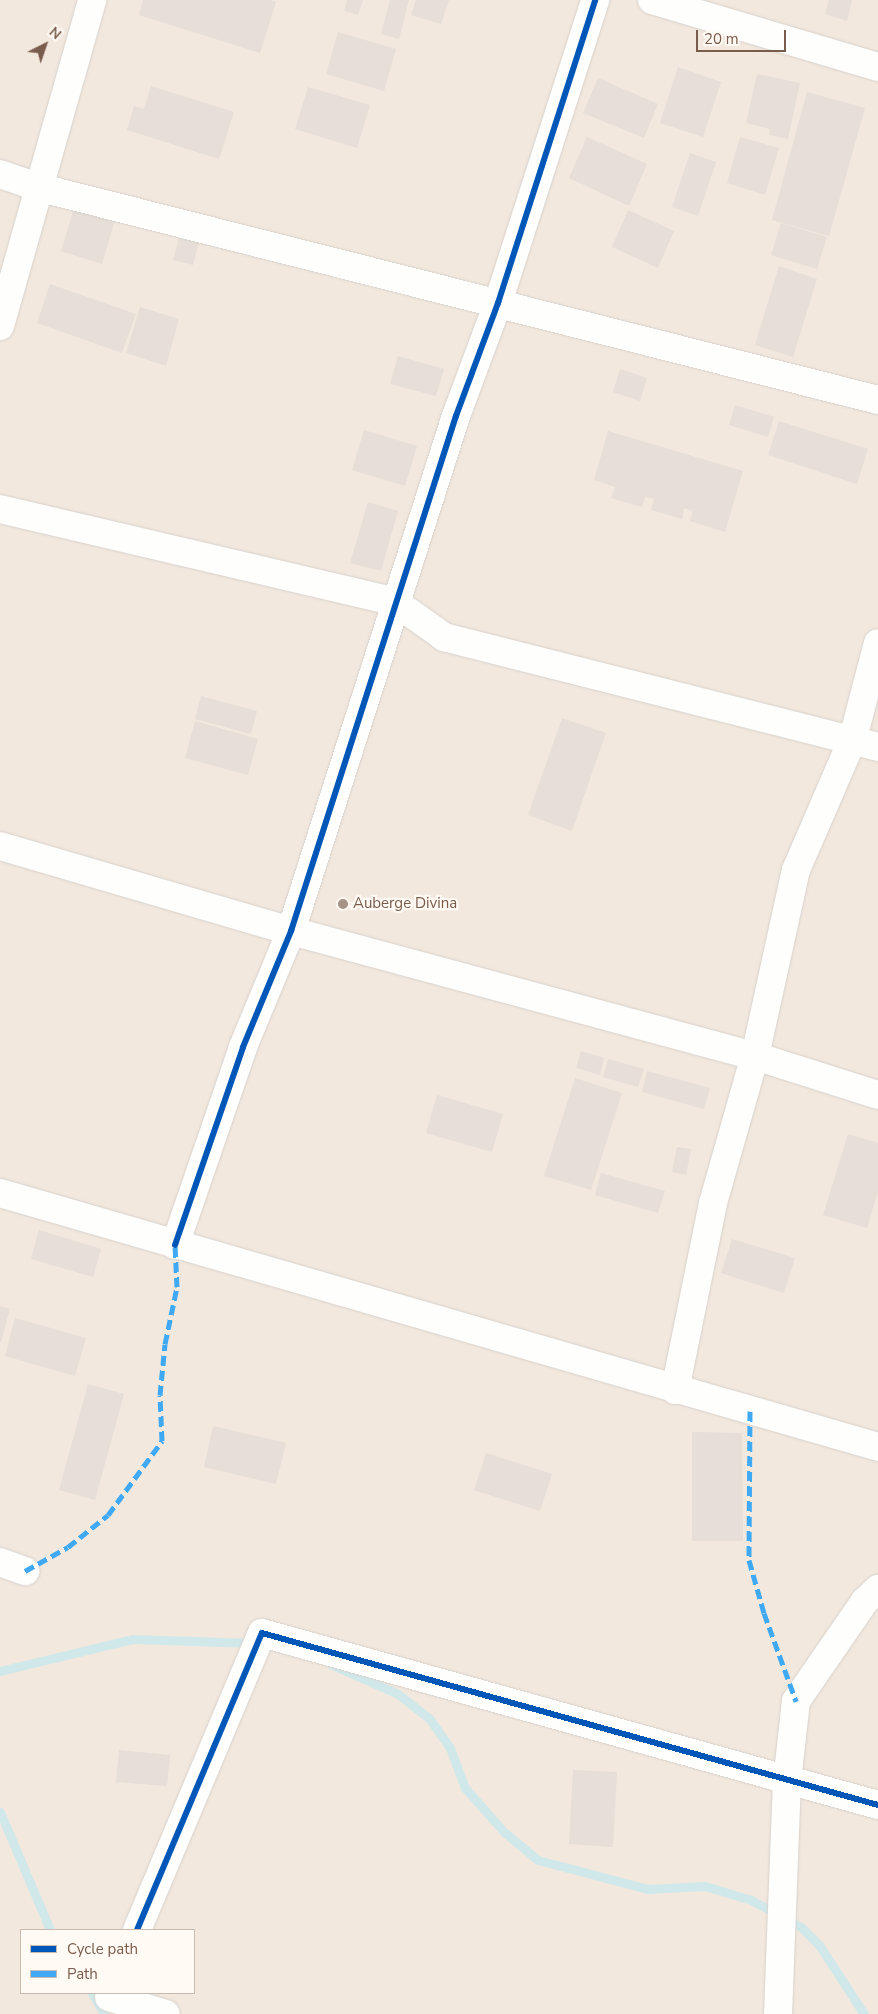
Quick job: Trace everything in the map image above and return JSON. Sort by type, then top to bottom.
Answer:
[{"type":"street","points":[[0,326],[41,188],[92,0]]},
{"type":"street","points":[[176,1245],[243,1047],[290,930],[456,416],[498,303],[595,0]]},
{"type":"street","points":[[652,0],[878,67]]},
{"type":"street","points":[[0,174],[41,188],[878,400]]},
{"type":"street","points":[[0,509],[395,602],[444,637],[866,743]]},
{"type":"street","points":[[675,1390],[713,1203],[755,1056],[796,870],[866,743],[878,643]]},
{"type":"street","points":[[0,846],[290,930],[755,1056],[878,1095]]},
{"type":"street","points":[[0,1193],[675,1390],[878,1447]]},
{"type":"street","points":[[0,1562],[26,1571]]},
{"type":"street","points":[[778,2014],[787,1782],[796,1701],[865,1601],[878,1588]]},
{"type":"street","points":[[137,1929],[262,1633],[787,1782],[878,1805]]},
{"type":"street","points":[[105,2001],[166,2014]]},
{"type":"shaded area","points":[[0,0],[878,0],[878,2014],[0,2014]]},
{"type":"building","points":[[143,0],[271,0],[276,2],[260,53],[139,15]]},
{"type":"building","points":[[347,0],[363,0],[358,15],[344,11]]},
{"type":"building","points":[[390,0],[409,0],[399,39],[381,34]]},
{"type":"building","points":[[416,0],[449,0],[441,24],[411,15]]},
{"type":"building","points":[[829,0],[852,0],[847,21],[825,14]]},
{"type":"building","points":[[338,32],[396,49],[384,91],[326,74]]},
{"type":"building","points":[[678,67],[721,82],[703,137],[660,123]]},
{"type":"building","points":[[757,74],[800,83],[788,139],[769,135],[770,129],[746,123]]},
{"type":"building","points":[[598,78],[658,104],[644,138],[583,113]]},
{"type":"building","points":[[151,86],[234,112],[219,159],[127,130],[134,106],[144,109]]},
{"type":"building","points":[[308,87],[370,105],[357,148],[295,129]]},
{"type":"building","points":[[807,92],[865,108],[829,236],[772,220]]},
{"type":"building","points":[[587,137],[647,164],[629,206],[569,178]]},
{"type":"building","points":[[740,137],[779,148],[765,195],[727,183]]},
{"type":"building","points":[[690,153],[716,162],[698,216],[672,207]]},
{"type":"building","points":[[75,205],[116,217],[102,264],[61,251]]},
{"type":"building","points":[[628,210],[674,231],[658,268],[612,247]]},
{"type":"building","points":[[781,223],[827,237],[817,269],[771,255]]},
{"type":"building","points":[[181,230],[201,235],[193,265],[173,260]]},
{"type":"building","points":[[779,266],[817,279],[793,357],[755,345]]},
{"type":"building","points":[[50,284],[136,314],[122,353],[37,323]]},
{"type":"building","points":[[140,307],[179,319],[166,366],[126,353]]},
{"type":"building","points":[[398,356],[444,369],[436,396],[390,384]]},
{"type":"building","points":[[620,369],[647,378],[640,401],[613,392]]},
{"type":"building","points":[[735,405],[774,417],[768,437],[729,425]]},
{"type":"building","points":[[779,421],[868,449],[857,484],[768,455]]},
{"type":"building","points":[[364,430],[417,446],[405,486],[352,470]]},
{"type":"building","points":[[608,431],[743,471],[725,532],[690,521],[693,511],[684,508],[682,519],[651,510],[654,499],[645,497],[642,507],[611,498],[615,487],[594,480]]},
{"type":"building","points":[[368,502],[398,511],[381,571],[350,563]]},
{"type":"building","points":[[201,696],[257,711],[251,734],[195,719]]},
{"type":"building","points":[[562,718],[606,733],[572,831],[528,815]]},
{"type":"building","points":[[195,721],[258,739],[248,775],[185,758]]},
{"type":"building","points":[[581,1051],[604,1058],[600,1075],[576,1068]]},
{"type":"building","points":[[608,1059],[644,1069],[638,1087],[603,1077]]},
{"type":"building","points":[[647,1071],[710,1088],[704,1109],[642,1092]]},
{"type":"building","points":[[575,1078],[622,1093],[591,1190],[544,1176]]},
{"type":"building","points":[[437,1095],[503,1114],[492,1152],[426,1133]]},
{"type":"building","points":[[848,1134],[878,1143],[878,1192],[867,1228],[823,1215]]},
{"type":"building","points":[[677,1147],[691,1149],[686,1175],[672,1172]]},
{"type":"building","points":[[601,1173],[665,1191],[658,1213],[595,1195]]},
{"type":"building","points":[[39,1230],[101,1249],[93,1277],[31,1259]]},
{"type":"building","points":[[732,1239],[795,1258],[784,1293],[721,1273]]},
{"type":"building","points":[[0,1306],[10,1309],[1,1342],[0,1342]]},
{"type":"building","points":[[15,1318],[86,1338],[75,1376],[5,1356]]},
{"type":"building","points":[[88,1384],[124,1394],[95,1500],[59,1490]]},
{"type":"building","points":[[213,1426],[286,1443],[276,1484],[204,1467]]},
{"type":"building","points":[[692,1432],[742,1433],[743,1541],[692,1541]]},
{"type":"building","points":[[486,1453],[552,1474],[540,1511],[474,1490]]},
{"type":"building","points":[[119,1750],[170,1755],[167,1786],[116,1782]]},
{"type":"building","points":[[573,1770],[617,1772],[613,1847],[569,1844]]},
{"type":"waterway","points":[[0,1671],[132,1639],[253,1643]]},
{"type":"waterway","points":[[332,1665],[398,1694],[429,1718],[450,1748],[465,1788],[504,1832],[538,1860],[648,1889],[705,1886],[751,1900],[801,1927],[819,1945],[864,2014]]},
{"type":"waterway","points":[[0,1812],[50,1929]]},
{"type":"waterway","points":[[93,1994],[104,2014]]},
{"type":"marked path","points":[[25,1571],[68,1547],[108,1515],[162,1441],[160,1395],[165,1344],[177,1287],[175,1245]]},
{"type":"marked path","points":[[750,1411],[749,1560],[764,1613],[796,1701]]},
{"type":"cycle path","points":[[175,1245],[243,1047],[291,931],[456,416],[498,303],[595,0]]},
{"type":"cycle path","points":[[137,1929],[262,1633],[878,1805]]},
{"type":"place","name":"Auberge Divina","points":[[343,904]]}]
